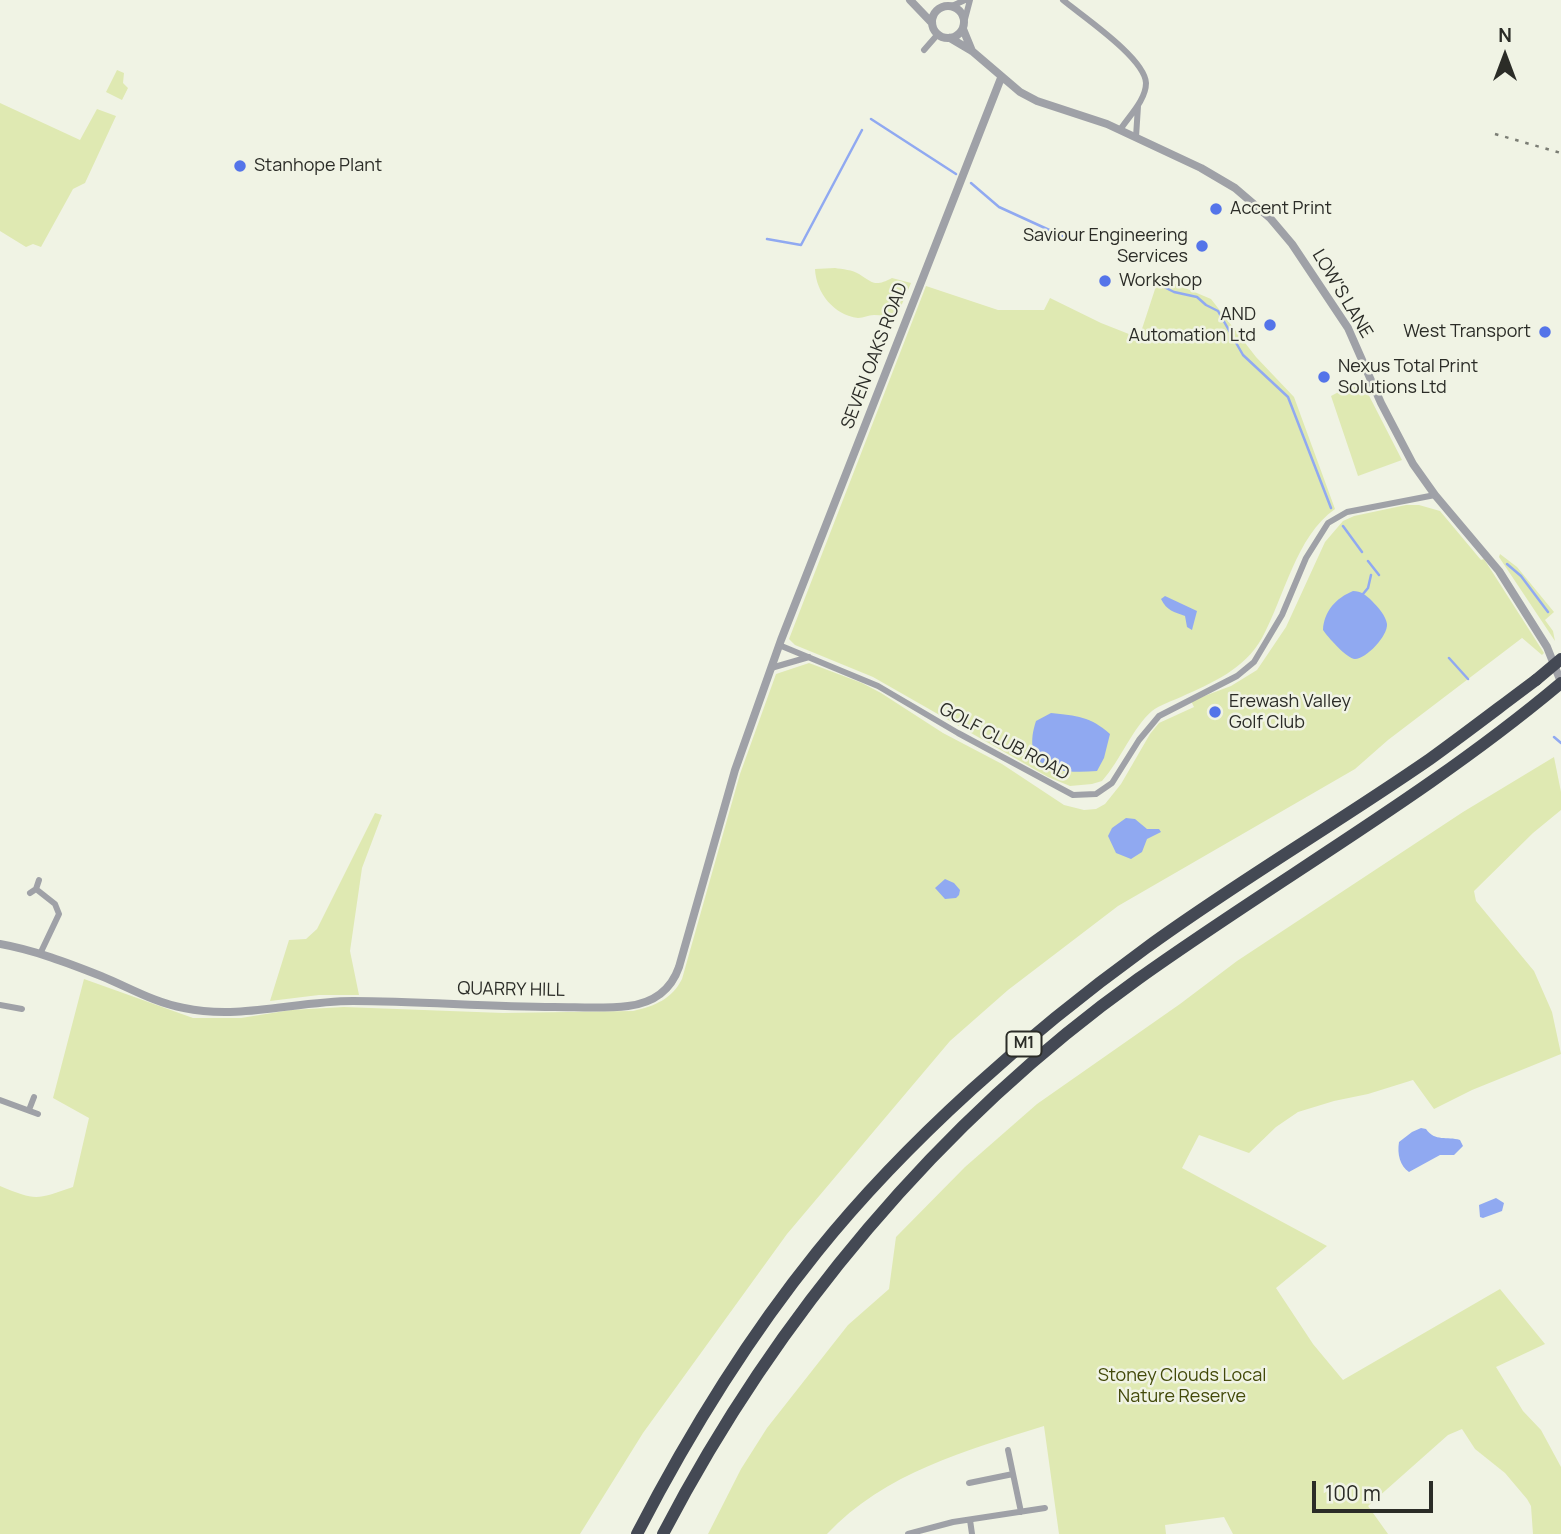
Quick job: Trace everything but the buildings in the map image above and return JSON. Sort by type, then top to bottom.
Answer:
[{"type":"highway","name":"M1","points":[[637,1534],[720,1386],[817,1252],[878,1182],[948,1114],[1048,1023],[1126,962],[1429,759],[1561,659]]},
{"type":"highway","name":"M1","points":[[663,1534],[722,1428],[803,1311],[885,1210],[972,1120],[1050,1049],[1138,980],[1207,931],[1431,783],[1561,683]]},
{"type":"street","points":[[913,2],[938,9],[967,0],[965,19]]},
{"type":"street","points":[[1063,0],[1139,65],[1146,85],[1138,106],[1120,130]]},
{"type":"street","points":[[913,2],[938,34],[924,50]]},
{"type":"street","points":[[952,6],[960,10],[965,19]]},
{"type":"street","points":[[932,23],[938,9]]},
{"type":"street","name":"LOW'S LANE","points":[[965,19],[964,29],[972,51]]},
{"type":"street","points":[[950,38],[964,29]]},
{"type":"street","name":"LOW'S LANE","points":[[938,34],[972,51],[1001,78],[1037,101],[1079,113],[1120,130],[1223,180],[1270,218],[1292,244],[1348,328],[1413,464],[1435,495],[1499,571],[1547,648],[1561,683]]},
{"type":"street","name":"SEVEN OAKS ROAD","points":[[779,645],[1001,78]]},
{"type":"street","points":[[1136,137],[1138,106]]},
{"type":"street","name":"GOLF CLUB ROAD","points":[[779,645],[878,685],[957,733],[1073,795],[1096,794],[1112,783],[1139,740],[1159,716],[1237,676],[1254,662],[1282,615],[1306,558],[1328,523],[1347,512],[1435,495]]},
{"type":"street","name":"QUARRY HILL","points":[[0,944],[40,954],[183,1008],[211,1012],[232,1013],[304,1003],[352,1001],[567,1007],[628,1006],[650,1000],[662,994],[679,967],[735,770],[779,645]]},
{"type":"street","points":[[771,668],[810,656]]},
{"type":"street","points":[[39,880],[33,891],[55,904],[59,914],[40,954]]},
{"type":"street","points":[[0,1005],[22,1009]]},
{"type":"street","points":[[29,1110],[34,1097]]},
{"type":"street","points":[[0,1100],[38,1114]]},
{"type":"street","points":[[1008,1450],[1021,1512]]},
{"type":"street","points":[[969,1483],[1013,1474]]},
{"type":"street","points":[[908,1534],[953,1522],[1045,1508]]},
{"type":"street","points":[[970,1520],[972,1534]]},
{"type":"green space","points":[[117,70],[124,73],[123,83],[128,88],[122,100],[106,92]]},
{"type":"green space","points":[[0,103],[80,140],[97,109],[116,116],[85,183],[73,189],[41,247],[33,244],[26,247],[0,231]]},
{"type":"green space","points":[[835,268],[854,272],[874,283],[892,278],[911,283],[896,318],[874,315],[858,318],[834,308],[819,286],[815,269]]},
{"type":"green space","points":[[1159,277],[1211,299],[1256,357],[1294,397],[1335,509],[1310,535],[1262,638],[1247,658],[1216,680],[1152,711],[1102,781],[1070,786],[1048,777],[873,677],[795,645],[789,639],[926,286],[998,310],[1044,310],[1050,298],[1139,338]]},
{"type":"green space","points":[[1361,380],[1402,460],[1358,476],[1331,396]]},
{"type":"green space","points":[[1406,505],[1419,505],[1440,511],[1481,560],[1484,559],[1544,653],[1542,655],[1521,637],[1388,740],[1355,769],[1118,906],[1008,990],[950,1041],[787,1234],[643,1433],[580,1534],[0,1534],[0,1186],[36,1197],[73,1187],[89,1118],[53,1098],[84,979],[193,1018],[241,1018],[291,1010],[344,1007],[503,1013],[633,1011],[649,1007],[668,997],[682,979],[740,774],[776,674],[809,663],[862,683],[943,733],[1002,764],[1064,805],[1084,810],[1096,809],[1105,804],[1121,784],[1159,723],[1194,707],[1191,701],[1231,686],[1257,670],[1286,627],[1325,542],[1343,521],[1354,516]]},
{"type":"green space","points":[[1500,554],[1517,567],[1554,612],[1545,620],[1553,631],[1555,641],[1499,557]]},
{"type":"green space","name":"Stoney Clouds Local Nature Reserve","points":[[1554,757],[1561,792],[1561,810],[1533,833],[1474,891],[1476,901],[1534,971],[1552,1012],[1561,1054],[1472,1090],[1434,1109],[1413,1080],[1298,1112],[1276,1127],[1249,1153],[1199,1135],[1182,1168],[1327,1246],[1276,1288],[1313,1344],[1343,1380],[1500,1289],[1545,1344],[1496,1367],[1523,1411],[1541,1430],[1561,1467],[1561,1534],[1533,1534],[1531,1506],[1527,1499],[1505,1473],[1475,1449],[1462,1429],[1448,1435],[1368,1506],[1388,1534],[1233,1534],[1224,1517],[1165,1525],[1166,1534],[1059,1534],[1044,1426],[986,1444],[900,1479],[850,1513],[827,1534],[708,1534],[741,1469],[767,1428],[848,1325],[889,1289],[896,1237],[965,1167],[1037,1104],[1237,961],[1463,812]]},
{"type":"green space","points":[[375,813],[382,815],[362,868],[350,951],[359,995],[319,995],[270,1001],[289,940],[306,939],[317,929]]},
{"type":"water","points":[[1353,591],[1370,599],[1387,624],[1384,635],[1376,646],[1355,659],[1342,651],[1323,630],[1332,606]]},
{"type":"water","points":[[1165,596],[1197,611],[1192,630],[1187,627],[1185,616],[1166,606],[1161,599]]},
{"type":"water","points":[[1051,713],[1089,720],[1110,734],[1104,758],[1097,771],[1056,769],[1046,766],[1038,759],[1033,750],[1032,737],[1036,721]]},
{"type":"water","points":[[1126,818],[1135,819],[1147,829],[1159,829],[1161,832],[1147,839],[1142,852],[1131,859],[1116,853],[1108,836],[1112,828]]},
{"type":"water","points":[[945,879],[960,890],[956,898],[945,899],[935,888]]},
{"type":"water","points":[[1421,1128],[1433,1136],[1460,1140],[1463,1146],[1454,1155],[1440,1155],[1409,1172],[1400,1159],[1399,1142]]},
{"type":"water","points":[[1496,1198],[1504,1203],[1502,1211],[1480,1217],[1479,1205]]},
{"type":"waterway","points":[[871,119],[956,174]]},
{"type":"waterway","points":[[767,239],[801,245],[862,130]]},
{"type":"waterway","points":[[971,183],[999,207],[1069,239]]},
{"type":"waterway","points":[[1162,286],[1174,292],[1197,297],[1218,311],[1243,355],[1288,397],[1331,508]]},
{"type":"waterway","points":[[1343,526],[1362,552]]},
{"type":"waterway","points":[[1368,561],[1379,575]]},
{"type":"waterway","points":[[1507,564],[1521,576],[1548,612]]},
{"type":"waterway","points":[[1363,594],[1368,588],[1371,575]]},
{"type":"waterway","points":[[1449,658],[1468,679]]},
{"type":"waterway","points":[[1554,737],[1561,743]]},
{"type":"railway","points":[[1495,134],[1561,153]]},
{"type":"place","name":"Stanhope Plant","points":[[240,166]]},
{"type":"place","name":"Accent Print","points":[[1216,209]]},
{"type":"place","name":"Saviour Engineering Services","points":[[1202,246]]},
{"type":"place","name":"Workshop","points":[[1105,281]]},
{"type":"place","name":"AND Automation Ltd","points":[[1270,325]]},
{"type":"place","name":"West Transport","points":[[1545,332]]},
{"type":"place","name":"Nexus Total Print Solutions Ltd","points":[[1324,377]]},
{"type":"place","name":"Erewash Valley Golf Club","points":[[1215,712]]}]
